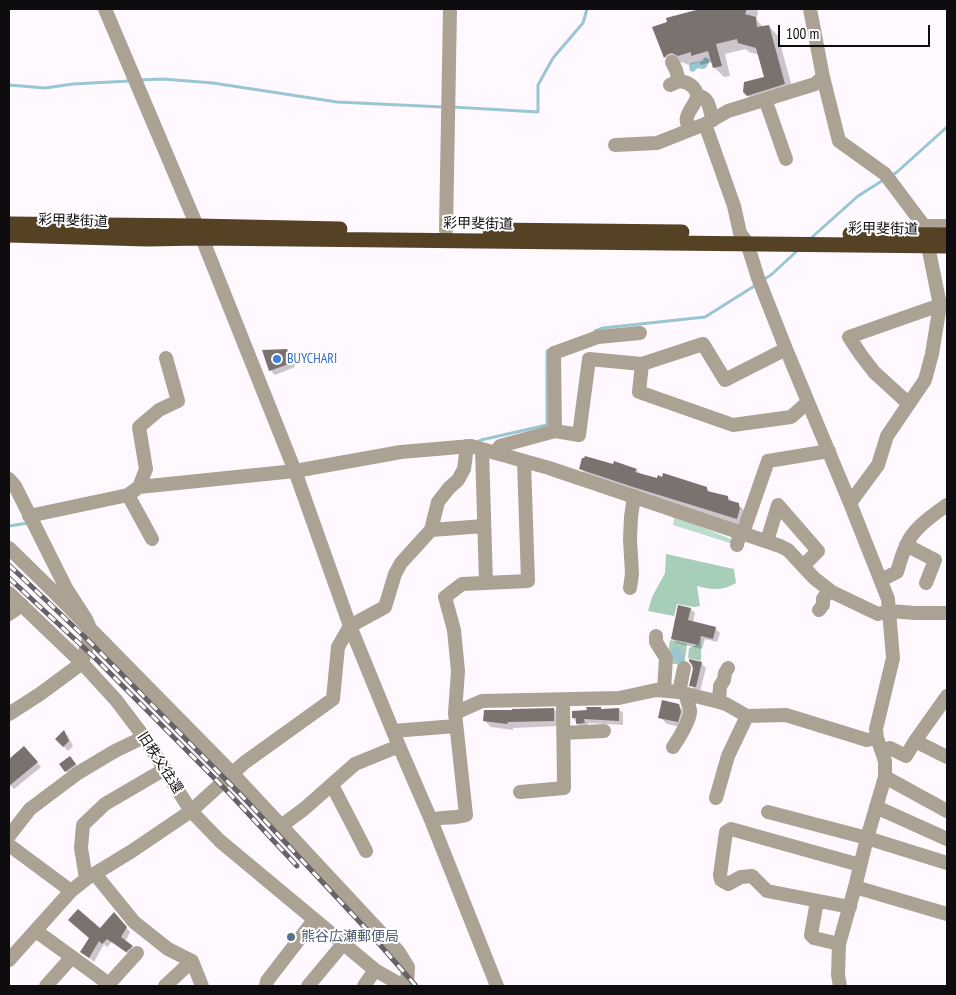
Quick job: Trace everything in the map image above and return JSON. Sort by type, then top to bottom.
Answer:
[{"type":"highway","name":"彩甲斐街道","points":[[9,224],[200,232],[743,238],[947,235]]},
{"type":"highway","name":"彩甲斐街道","points":[[9,236],[147,239],[200,232],[577,230],[743,238]]},
{"type":"highway","name":"彩甲斐街道","points":[[925,236],[947,246]]},
{"type":"street","points":[[105,9],[200,232],[295,471],[350,626],[431,820],[496,986]]},
{"type":"street","points":[[446,230],[450,9]]},
{"type":"street","points":[[810,9],[823,77],[839,141],[885,174],[925,236],[940,305],[932,354],[925,380],[887,436],[878,465],[850,503]]},
{"type":"street","points":[[672,62],[676,70],[675,83],[682,80],[696,91],[694,105],[689,110],[686,118],[689,127],[692,129]]},
{"type":"street","points":[[615,145],[657,143],[709,122],[728,111],[816,84],[823,77]]},
{"type":"street","points":[[696,97],[700,96],[708,102],[709,122],[743,238],[888,599],[890,611],[893,658],[876,729],[885,762],[885,777],[839,944],[838,975],[840,986]]},
{"type":"street","points":[[765,99],[786,159]]},
{"type":"street","points":[[925,236],[947,226]]},
{"type":"street","points":[[909,404],[874,372],[861,356],[850,337],[940,305]]},
{"type":"street","points":[[555,431],[554,353],[598,337],[640,333]]},
{"type":"street","points":[[29,516],[133,491],[295,471],[400,452],[479,449],[500,446],[555,431],[579,435],[589,359],[642,364],[703,344],[725,380],[786,349]]},
{"type":"street","points":[[133,491],[146,469],[140,426],[159,410],[178,401],[166,358]]},
{"type":"street","points":[[642,364],[640,392],[733,425],[791,417],[808,402]]},
{"type":"street","points":[[479,449],[524,461],[634,496],[740,537],[767,541],[788,550],[814,578],[829,590],[878,614],[890,611],[947,613]]},
{"type":"street","points":[[479,449],[486,583]]},
{"type":"street","points":[[9,960],[72,891],[90,877],[191,811],[244,763],[333,698],[338,647],[350,626],[385,608],[395,574],[401,563],[431,530],[438,502],[458,480],[479,449]]},
{"type":"street","points":[[740,537],[768,461],[829,451]]},
{"type":"street","points":[[431,820],[442,816],[455,818],[466,815],[455,720],[458,671],[454,630],[444,597],[462,584],[528,581],[524,461]]},
{"type":"street","points":[[9,479],[15,486],[29,516],[60,590]]},
{"type":"street","points":[[133,491],[152,539]]},
{"type":"street","points":[[630,588],[632,574],[630,539],[634,496]]},
{"type":"street","points":[[767,541],[778,505],[818,551],[803,566]]},
{"type":"street","points":[[880,580],[897,572],[912,535],[947,505]]},
{"type":"street","points":[[431,530],[484,526]]},
{"type":"street","points":[[906,546],[935,560],[926,583]]},
{"type":"street","points":[[9,548],[60,590],[92,631],[233,774],[398,951],[408,968],[408,986]]},
{"type":"street","points":[[818,610],[823,605],[823,599],[829,590]]},
{"type":"street","name":"旧秩父往還","points":[[9,593],[82,663],[116,700],[144,737],[191,811],[220,841],[375,970],[404,986]]},
{"type":"street","points":[[9,614],[22,606]]},
{"type":"street","points":[[9,714],[82,663],[92,631]]},
{"type":"street","points":[[656,636],[656,642],[666,658],[664,690]]},
{"type":"street","points":[[673,747],[690,719],[690,710],[683,693],[684,668]]},
{"type":"street","points":[[718,702],[720,686],[728,668]]},
{"type":"street","points":[[393,731],[455,720],[482,701],[619,698],[664,690],[726,704],[747,716],[786,715],[879,744],[906,756],[915,741],[945,704]]},
{"type":"street","points":[[520,792],[564,788],[563,700]]},
{"type":"street","points":[[716,798],[728,756],[747,716]]},
{"type":"street","points":[[564,733],[604,731]]},
{"type":"street","points":[[9,836],[30,809],[78,773],[115,751],[144,737]]},
{"type":"street","points":[[915,741],[947,757]]},
{"type":"street","points":[[281,826],[304,809],[355,764],[399,746]]},
{"type":"street","points":[[165,769],[105,804],[83,825],[82,848],[90,877],[134,922],[168,949],[192,961],[202,986]]},
{"type":"street","points":[[885,777],[947,811]]},
{"type":"street","points":[[332,785],[366,851]]},
{"type":"street","points":[[876,807],[947,838]]},
{"type":"street","points":[[768,812],[867,838],[947,863]]},
{"type":"street","points":[[850,906],[767,891],[752,876],[740,877],[728,884],[721,880],[720,874],[726,832],[731,829],[860,865]]},
{"type":"street","points":[[9,845],[72,891]]},
{"type":"street","points":[[855,887],[947,914]]},
{"type":"street","points":[[817,901],[811,935],[814,938],[839,944]]},
{"type":"street","points":[[266,986],[267,981],[314,920]]},
{"type":"street","points":[[36,931],[108,985],[137,953]]},
{"type":"street","points":[[308,986],[343,944]]},
{"type":"street","points":[[46,986],[72,957]]},
{"type":"street","points":[[165,986],[192,961]]},
{"type":"street","points":[[364,986],[375,970]]},
{"type":"green space","points":[[666,512],[733,540],[733,544],[673,525],[674,518],[665,514]]},
{"type":"green space","points":[[666,554],[734,569],[736,583],[717,589],[697,586],[700,606],[694,607],[677,604],[674,616],[648,611],[652,597],[665,573]]},
{"type":"green space","points":[[698,637],[701,638],[701,661],[688,658],[689,648],[696,645]]},
{"type":"green space","points":[[670,640],[687,644],[684,666],[670,663],[668,654]]},
{"type":"water","points":[[705,57],[710,60],[706,68],[698,68],[693,72],[690,71],[689,66],[691,63],[702,61]]},
{"type":"water","points":[[679,647],[680,653],[685,660],[683,663],[676,661],[672,656],[674,648]]},
{"type":"building","points":[[700,9],[747,9],[745,14],[756,17],[757,27],[769,25],[785,84],[747,96],[743,92],[744,82],[764,77],[756,48],[738,43],[737,39],[716,44],[722,66],[713,68],[708,51],[691,56],[691,52],[678,56],[672,53],[664,58],[652,27],[667,22],[666,18]]},
{"type":"building","points":[[287,349],[292,363],[269,371],[262,350]]},
{"type":"building","points":[[585,456],[613,464],[614,461],[637,469],[635,472],[657,478],[658,475],[662,477],[663,473],[707,487],[707,491],[728,496],[728,500],[739,503],[740,508],[737,519],[579,469],[582,458]]},
{"type":"building","points":[[678,605],[691,608],[688,620],[716,627],[713,639],[701,636],[698,645],[671,639]]},
{"type":"building","points":[[689,659],[702,662],[696,687],[689,686],[693,669]]},
{"type":"building","points":[[662,700],[679,704],[681,712],[678,722],[658,718]]},
{"type":"building","points":[[586,707],[601,707],[601,709],[619,708],[619,721],[584,719],[585,723],[576,724],[576,718],[572,718],[572,711],[587,710]]},
{"type":"building","points":[[554,708],[554,721],[508,722],[507,724],[483,721],[484,710]]},
{"type":"building","points":[[64,730],[69,741],[63,747],[55,739]]},
{"type":"building","points":[[24,746],[38,762],[9,786],[9,759]]},
{"type":"building","points":[[70,756],[76,764],[65,772],[59,764]]},
{"type":"building","points":[[78,909],[100,928],[114,912],[127,927],[121,937],[133,946],[126,952],[107,939],[102,944],[99,941],[89,958],[80,952],[89,938],[68,920]]},
{"type":"waterway","points":[[452,107],[538,112],[538,85],[553,58],[583,23],[587,9]]},
{"type":"waterway","points":[[139,80],[163,79],[213,83],[337,102],[443,107]]},
{"type":"waterway","points":[[9,85],[45,88],[73,84],[130,81]]},
{"type":"waterway","points":[[891,176],[947,127]]},
{"type":"waterway","points":[[810,239],[858,196],[885,179]]},
{"type":"waterway","points":[[763,280],[798,250]]},
{"type":"waterway","points":[[595,331],[603,328],[705,317],[756,285]]},
{"type":"waterway","points":[[477,442],[547,425],[547,351],[550,350]]},
{"type":"waterway","points":[[9,526],[28,523]]},
{"type":"railway","points":[[9,565],[90,642],[242,796],[368,931],[416,986]]},
{"type":"railway","points":[[9,578],[95,658],[229,793],[297,866]]},
{"type":"place","name":"BUYCHARI","points":[[277,359]]},
{"type":"place","name":"熊谷広瀬郵便局","points":[[291,937]]}]
